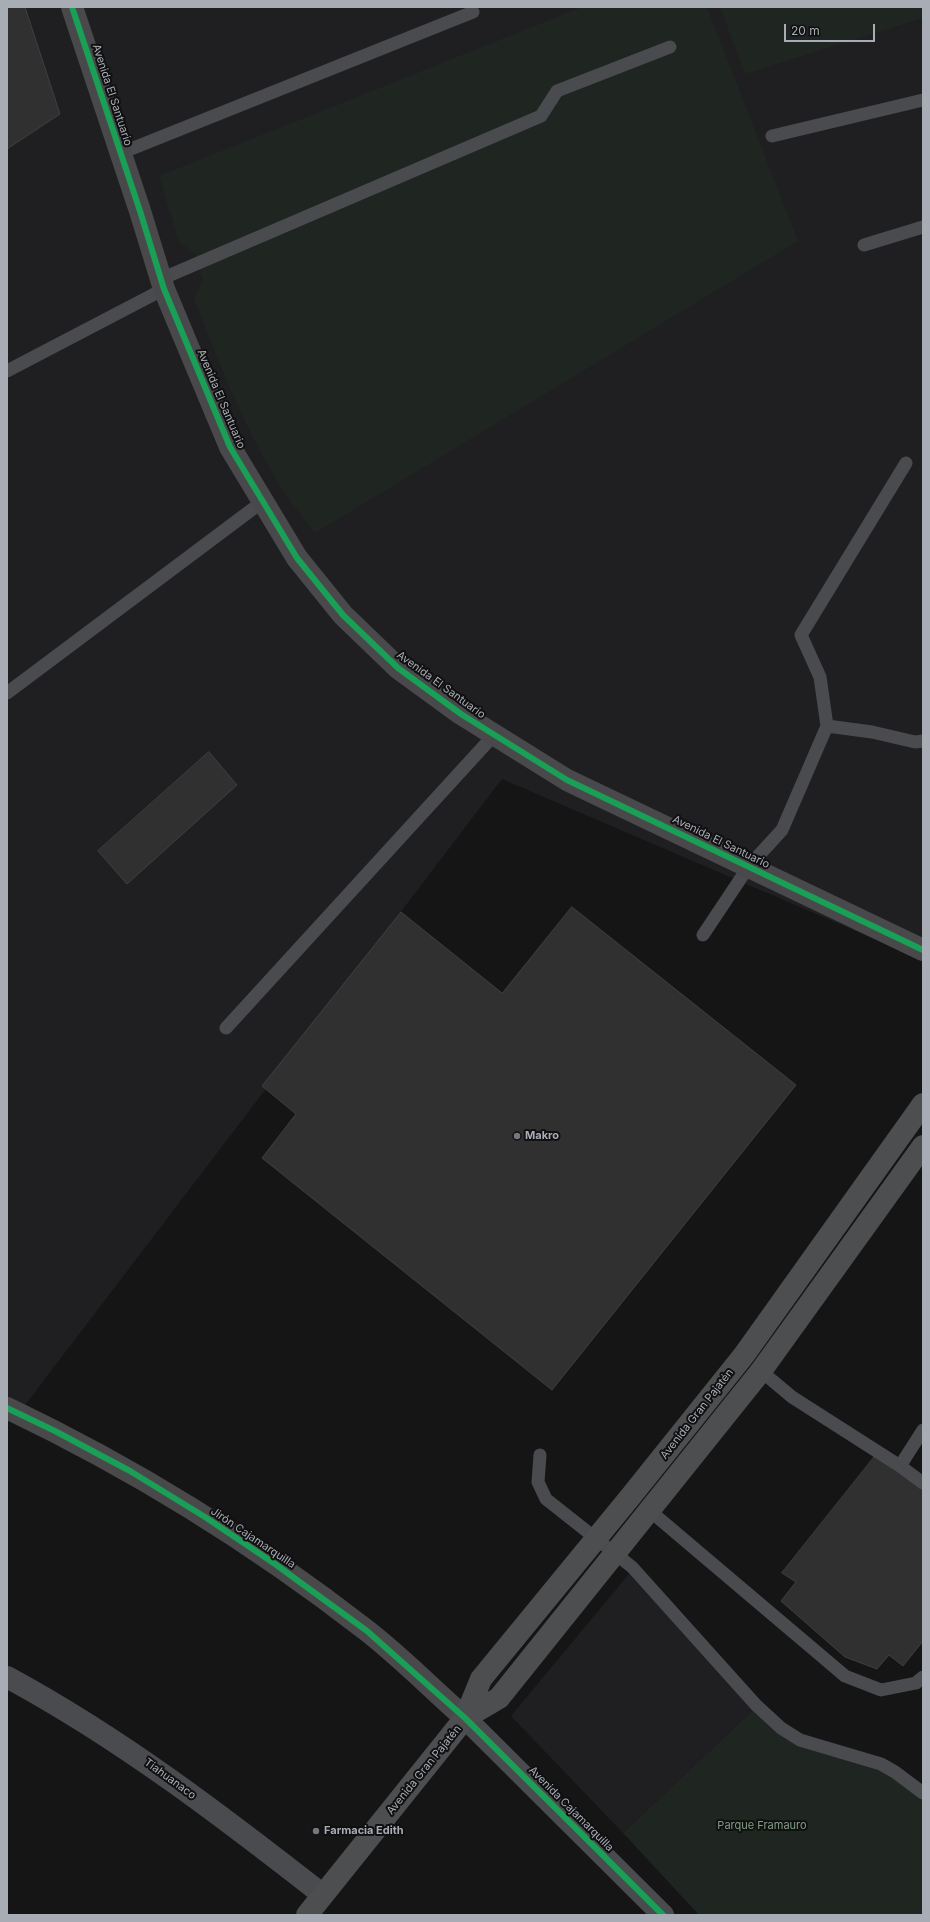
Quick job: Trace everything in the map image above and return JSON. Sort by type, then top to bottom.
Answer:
[{"type":"main road","name":"Avenida Gran Pajatén","points":[[307,1915],[465,1718],[482,1679],[744,1355],[923,1104]]},
{"type":"main road","name":"Avenida Gran Pajatén","points":[[465,1718],[499,1698],[761,1371],[923,1146]]},
{"type":"street","name":"Avenida El Santuario","points":[[72,7],[163,284],[230,447],[297,558],[343,615],[398,668],[461,714],[567,780],[923,950]]},
{"type":"street","name":"Jirón Cajamarquilla","points":[[7,1408],[55,1431],[130,1471],[205,1517],[276,1564],[367,1631],[465,1718]]},
{"type":"street","name":"Tiahuanaco","points":[[7,1677],[129,1750],[238,1828],[323,1895]]},
{"type":"street","name":"Avenida Cajamarquilla","points":[[465,1718],[658,1913]]},
{"type":"lane","points":[[121,153],[473,12]]},
{"type":"lane","points":[[7,371],[163,284],[541,116],[557,91],[670,47]]},
{"type":"lane","points":[[772,136],[923,100]]},
{"type":"lane","points":[[864,245],[923,227]]},
{"type":"lane","points":[[703,934],[749,866],[782,830],[827,726],[820,677],[801,635],[906,463]]},
{"type":"lane","points":[[7,693],[262,502]]},
{"type":"lane","points":[[827,726],[872,732],[915,742],[923,741]]},
{"type":"lane","points":[[226,1028],[494,735]]},
{"type":"lane","points":[[761,1371],[792,1397],[900,1466],[923,1483]]},
{"type":"lane","points":[[900,1466],[923,1430]]},
{"type":"lane","points":[[540,1455],[538,1482],[546,1499],[632,1567],[756,1705],[781,1728],[800,1740],[881,1764],[895,1772],[923,1793]]},
{"type":"lane","points":[[649,1510],[845,1676],[881,1690],[916,1683],[923,1677]]},
{"type":"shaded area","points":[[7,7],[923,7],[923,960],[502,779],[19,1413],[7,1405]]},
{"type":"shaded area","points":[[629,1574],[754,1709],[623,1833],[511,1716]]},
{"type":"green space","points":[[582,7],[707,7],[798,241],[315,533],[286,495],[244,420],[194,299],[203,280],[195,254],[179,242],[159,176]]},
{"type":"green space","points":[[720,7],[923,7],[923,18],[745,74]]},
{"type":"green space","name":"Parque Framauro","points":[[754,1709],[772,1726],[888,1771],[923,1799],[923,1915],[699,1915],[623,1833]]},
{"type":"building","points":[[7,7],[25,7],[60,114],[7,149]]},
{"type":"building","points":[[209,752],[237,785],[127,884],[98,851]]},
{"type":"building","name":"Makro","points":[[572,907],[796,1085],[552,1390],[262,1158],[296,1114],[262,1086],[401,912],[502,993]]},
{"type":"building","points":[[876,1455],[923,1490],[923,1641],[903,1666],[889,1655],[877,1669],[845,1657],[781,1601],[796,1582],[782,1573]]},
{"type":"cycle path","points":[[72,7],[140,211],[164,289],[230,447],[297,558],[343,615],[398,668],[461,714],[567,780],[923,950]]},
{"type":"cycle path","points":[[7,1408],[55,1431],[130,1471],[205,1517],[275,1564],[367,1631],[465,1718],[663,1915]]},
{"type":"place","name":"Makro","points":[[517,1136]]},
{"type":"place","name":"Farmacia Edith","points":[[316,1831]]}]
